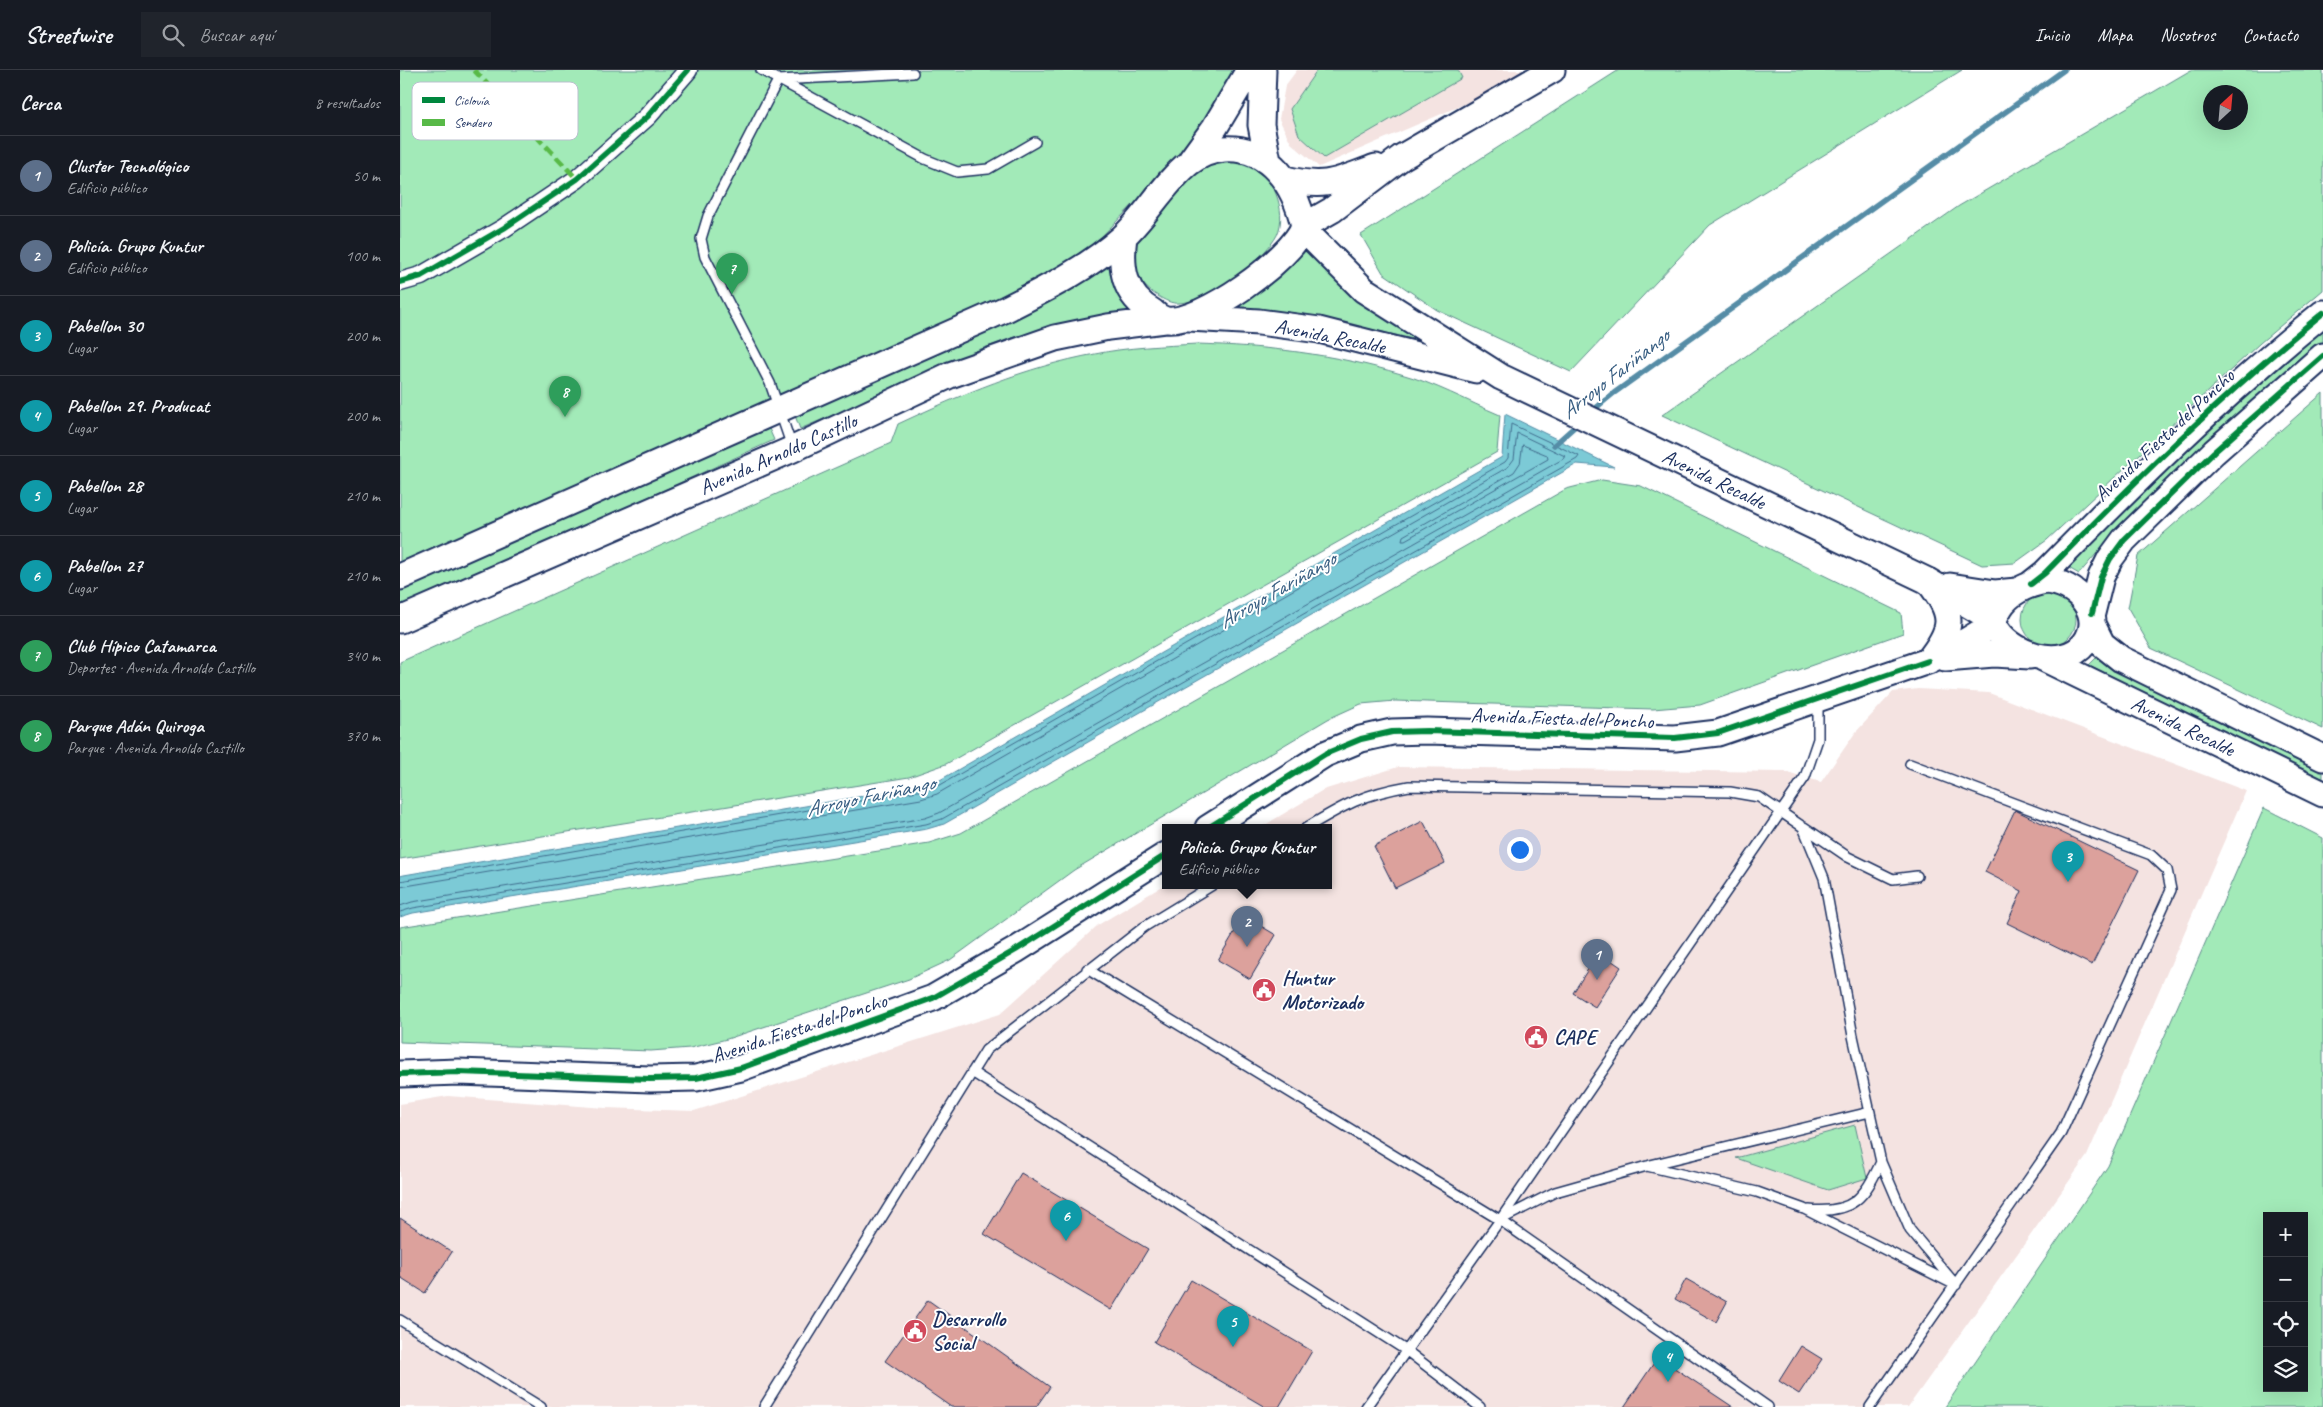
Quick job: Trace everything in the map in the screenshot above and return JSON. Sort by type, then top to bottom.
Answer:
[{"type":"main road","points":[[1249,70],[1215,127],[1189,163],[1124,236],[1122,256],[1124,277],[1133,294],[1146,309],[1176,319],[1220,302],[1265,272],[1290,249],[1303,228],[1332,210],[1402,157],[1552,70]]},
{"type":"main road","points":[[1263,70],[1261,125],[1276,170],[1297,202],[1303,228]]},
{"type":"main road","points":[[1189,163],[1216,150],[1233,148],[1250,152],[1276,170],[1321,185],[1402,157]]},
{"type":"main road","name":"Avenida Recalde","points":[[1303,228],[1364,290],[1501,377],[1928,580],[1994,622]]},
{"type":"main road","name":"Avenida Arnoldo Castillo","points":[[400,577],[1006,308],[1061,282],[1093,261],[1124,236]]},
{"type":"main road","name":"Avenida Fiesta del Poncho","points":[[2024,587],[2045,573],[2193,427],[2283,345],[2323,313]]},
{"type":"main road","name":"Avenida Arnoldo Castillo","points":[[400,620],[793,449],[950,375],[1055,338],[1108,327],[1176,319]]},
{"type":"main road","name":"Avenida Recalde","points":[[1176,319],[1258,322],[1320,330],[1384,345],[1501,377]]},
{"type":"main road","points":[[2092,619],[2076,592],[2065,585],[2045,581],[2024,587],[1999,608],[1994,622],[2008,641],[2040,657],[2072,654],[2082,647],[2087,640],[2092,619],[2101,577],[2110,559],[2124,540],[2214,452],[2323,356]]},
{"type":"main road","points":[[1928,580],[1945,602],[1948,618],[1947,634],[1928,660]]},
{"type":"main road","name":"Avenida Recalde","points":[[1928,580],[1960,589],[1995,592],[2024,587]]},
{"type":"main road","name":"Avenida Recalde","points":[[2092,619],[2102,644],[2121,659],[2323,758]]},
{"type":"main road","name":"Avenida Fiesta del Poncho","points":[[1214,824],[1325,754],[1361,739],[1392,732],[1675,738],[1718,733],[1928,660],[1965,642],[1994,622]]},
{"type":"main road","name":"Avenida Fiesta del Poncho","points":[[1928,660],[1994,654],[2040,657]]},
{"type":"main road","name":"Avenida Recalde","points":[[2040,657],[2323,794]]},
{"type":"main road","name":"Avenida Fiesta del Poncho","points":[[400,1074],[458,1072],[696,1078],[741,1068],[933,998],[1001,959],[1162,858]]},
{"type":"street","points":[[400,282],[421,276],[504,228],[577,179],[648,116],[688,70]]},
{"type":"lane","points":[[761,70],[925,159],[957,172],[988,169],[1035,142]]},
{"type":"lane","points":[[778,80],[912,73]]},
{"type":"lane","points":[[778,80],[708,216],[701,239],[704,257],[770,383],[793,449]]},
{"type":"lane","points":[[1366,1407],[1500,1220],[1805,777],[1818,739],[1818,698]]},
{"type":"lane","points":[[1870,1407],[1939,1305],[1956,1285],[2061,1133],[2171,890],[2167,870],[2151,855],[1910,764]]},
{"type":"lane","points":[[1313,824],[1347,803],[1376,792],[1409,786],[1730,792],[1760,797],[1848,857],[1893,878],[1917,876]]},
{"type":"lane","points":[[1803,827],[1824,878],[1854,1036],[1881,1162],[1910,1230],[1956,1285]]},
{"type":"lane","points":[[764,1407],[986,1050],[1087,969],[1144,927],[1206,889]]},
{"type":"lane","points":[[1087,969],[1500,1220],[1768,1407]]},
{"type":"lane","points":[[972,1072],[1407,1351],[1480,1407]]},
{"type":"lane","points":[[1500,1220],[1554,1192],[1647,1166],[1870,1112]]},
{"type":"lane","points":[[1804,1209],[1829,1211],[1851,1204],[1868,1190],[1881,1162]]},
{"type":"lane","points":[[1647,1166],[1757,1192],[1804,1209],[1956,1285]]},
{"type":"lane","points":[[400,1320],[541,1407]]},
{"type":"shaded area","points":[[1297,70],[1543,70],[1319,167],[1291,143],[1279,119],[1285,86]]},
{"type":"shaded area","name":"CAPE","points":[[1918,689],[1989,693],[2246,791],[2087,1156],[1908,1407],[400,1407],[400,1104],[448,1096],[605,1108],[694,1111],[1000,1014],[1098,925],[1162,886],[1162,889],[1332,889],[1332,824],[1267,824],[1323,790],[1398,767],[1787,772],[1821,782],[1855,733],[1893,692]]},
{"type":"green space","points":[[400,70],[1267,70],[1085,253],[1006,295],[400,564]]},
{"type":"green space","points":[[1317,70],[1458,70],[1462,78],[1324,158],[1299,135],[1290,109]]},
{"type":"green space","points":[[1619,70],[1962,70],[1710,225],[1571,372],[1437,310],[1383,273],[1361,235]]},
{"type":"green space","points":[[2191,70],[2323,70],[2323,290],[2260,343],[2047,540],[2015,563],[1982,565],[1662,415],[1959,206]]},
{"type":"green space","points":[[1218,161],[1227,161],[1253,168],[1267,178],[1272,185],[1279,204],[1281,220],[1279,230],[1271,245],[1261,255],[1219,288],[1191,301],[1176,303],[1168,301],[1150,290],[1138,276],[1134,259],[1138,241],[1142,232],[1199,168]]},
{"type":"green space","points":[[1308,247],[1348,290],[1391,322],[1426,342],[1322,318],[1231,307],[1287,269]]},
{"type":"green space","points":[[1105,267],[1110,268],[1118,290],[1132,309],[1131,313],[1051,328],[1011,338],[941,365],[905,384],[800,429],[794,413],[1051,301]]},
{"type":"green space","points":[[2323,328],[2323,342],[2195,452],[2106,542],[2079,574],[2067,567],[2199,436]]},
{"type":"green space","points":[[1197,344],[1274,349],[1325,356],[1376,367],[1438,387],[1500,415],[1497,452],[946,764],[909,777],[400,859],[400,662],[891,443],[898,424],[970,392],[1044,366],[1095,354],[1133,348]]},
{"type":"green space","points":[[2323,393],[2323,729],[2151,648],[2128,608],[2138,556]]},
{"type":"green space","points":[[767,424],[774,440],[400,610],[400,588]]},
{"type":"green space","points":[[1602,480],[1641,486],[1901,613],[1903,633],[1700,705],[1653,709],[1395,701],[1361,704],[1328,719],[1074,870],[950,960],[909,979],[727,1039],[690,1048],[651,1051],[400,1042],[400,927],[929,843],[961,833],[1566,489]]},
{"type":"green space","points":[[2044,592],[2054,592],[2064,596],[2072,604],[2076,619],[2072,634],[2064,642],[2054,646],[2044,646],[2034,642],[2026,634],[2022,624],[2022,614],[2026,604],[2034,596]]},
{"type":"green space","points":[[2096,658],[2323,769],[2323,780],[2089,665]]},
{"type":"green space","points":[[2264,808],[2323,838],[2323,1407],[1945,1407],[2108,1166]]},
{"type":"green space","points":[[1855,1125],[1867,1178],[1828,1190],[1736,1158]]},
{"type":"water","points":[[1505,414],[1614,467],[1577,464],[944,824],[927,829],[413,913],[400,917],[400,876],[404,875],[933,784],[1502,457]]},
{"type":"building","points":[[2015,810],[2139,870],[2092,965],[2007,923],[2022,891],[1985,872]]},
{"type":"building","points":[[1423,821],[1445,863],[1395,888],[1374,846]]},
{"type":"building","points":[[1244,916],[1276,935],[1250,979],[1218,960]]},
{"type":"building","points":[[1599,952],[1621,967],[1595,1007],[1573,993]]},
{"type":"building","points":[[1021,1173],[1148,1249],[1111,1310],[984,1234]]},
{"type":"building","points":[[400,1218],[452,1252],[425,1293],[400,1277]]},
{"type":"building","points":[[1686,1279],[1727,1302],[1716,1322],[1675,1299]]},
{"type":"building","points":[[1191,1280],[1312,1351],[1279,1407],[1265,1407],[1154,1342]]},
{"type":"building","points":[[928,1300],[1050,1387],[1036,1407],[951,1407],[885,1361]]},
{"type":"building","points":[[1801,1346],[1822,1359],[1799,1394],[1779,1381]]},
{"type":"building","points":[[1658,1357],[1733,1407],[1624,1407]]},
{"type":"waterway","name":"Arroyo Fariñango","points":[[1591,412],[1614,393],[2064,70]]},
{"type":"waterway","name":"Arroyo Fariñango","points":[[1554,445],[1581,421]]},
{"type":"marked path","points":[[474,70],[485,82]]},
{"type":"marked path","points":[[540,140],[577,179]]},
{"type":"cycle path","points":[[400,282],[421,276],[504,228],[577,179],[648,116],[688,70]]},
{"type":"cycle path","points":[[2031,584],[2045,573],[2112,505],[2215,406],[2323,313]]},
{"type":"cycle path","points":[[2092,613],[2101,577],[2110,559],[2124,540],[2214,452],[2323,356]]},
{"type":"cycle path","points":[[1214,824],[1325,754],[1361,739],[1392,732],[1427,731],[1675,738],[1718,733],[1928,661]]},
{"type":"cycle path","points":[[400,1074],[458,1072],[650,1079],[696,1078],[741,1068],[933,998],[1016,950],[1162,858]]},
{"type":"place","name":"Club Hípico Catamarca","points":[[732,294]]},
{"type":"place","name":"Parque Adán Quiroga","points":[[565,417]]},
{"type":"place","name":"Pabellon 30","points":[[2068,882]]},
{"type":"place","name":"Policía. Grupo Kuntur","points":[[1247,947]]},
{"type":"place","name":"Cluster Tecnológico","points":[[1597,980]]},
{"type":"place","name":"Huntur Motorizado","points":[[1264,990]]},
{"type":"place","name":"CAPE","points":[[1536,1037]]},
{"type":"place","name":"Pabellon 27","points":[[1066,1241]]},
{"type":"place","name":"Desarrollo Social","points":[[915,1331]]},
{"type":"place","name":"Pabellon 28","points":[[1233,1347]]},
{"type":"place","name":"Pabellon 29. Producat","points":[[1668,1382]]}]
